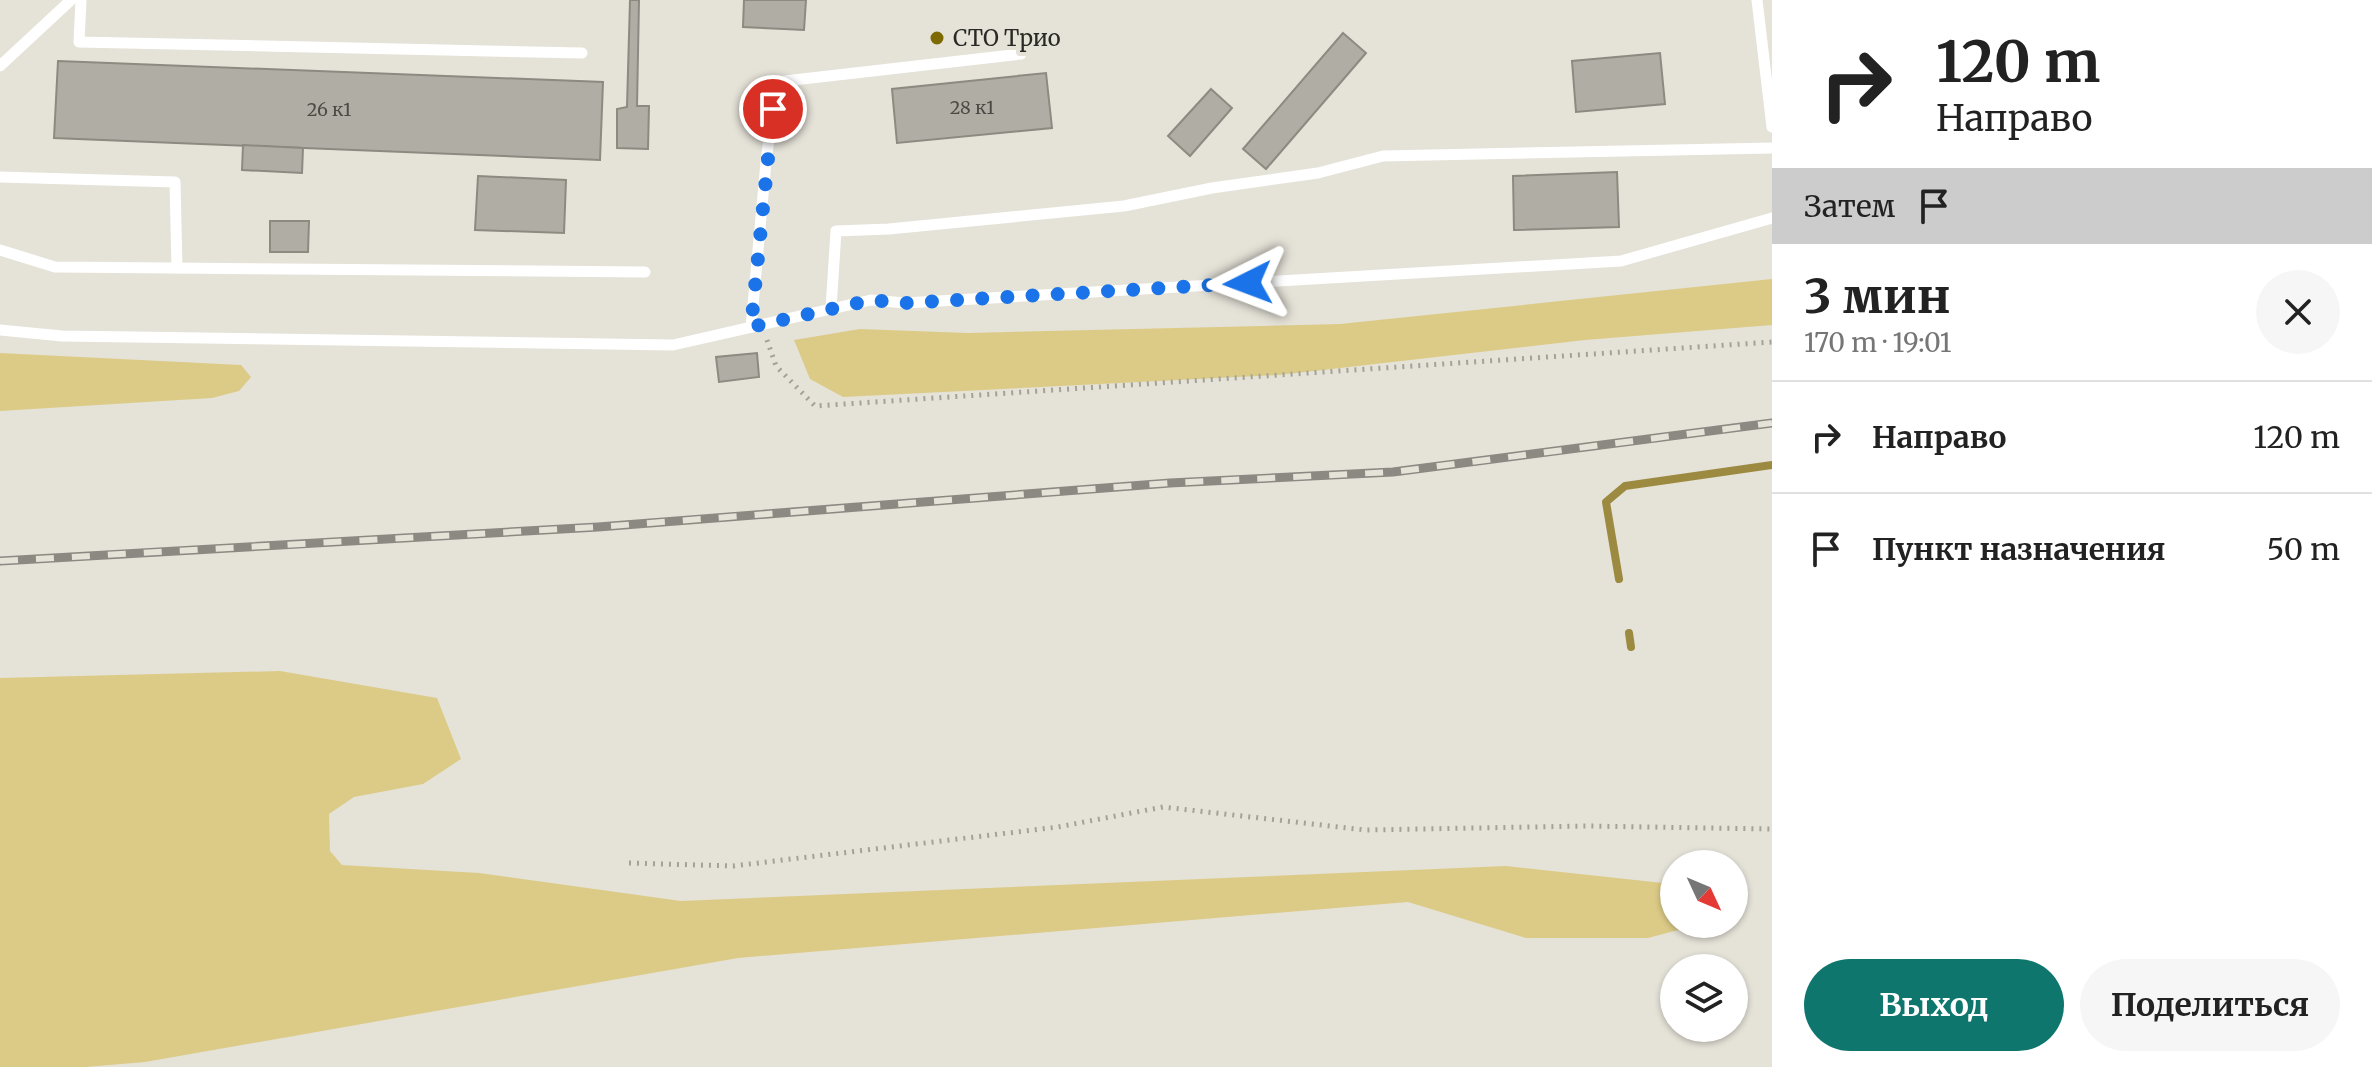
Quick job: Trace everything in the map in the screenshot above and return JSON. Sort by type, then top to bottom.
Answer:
[{"type":"lane","points":[[0,66],[71,0]]},
{"type":"lane","points":[[81,0],[79,42],[582,53]]},
{"type":"lane","points":[[1757,0],[1772,127]]},
{"type":"lane","points":[[757,326],[766,162],[776,82],[1021,54]]},
{"type":"lane","points":[[831,309],[836,231],[1124,206],[1212,188],[1318,173],[1383,156],[1772,148]]},
{"type":"lane","points":[[0,177],[175,182],[177,268]]},
{"type":"lane","points":[[0,330],[78,336],[673,345],[871,300],[905,303],[1621,261],[1772,218]]},
{"type":"lane","points":[[0,250],[55,267],[645,272]]},
{"type":"path","points":[[757,326],[776,366],[815,406],[1772,342]]},
{"type":"path","points":[[629,863],[733,866],[1058,827],[1163,807],[1365,830],[1586,826],[1772,829]]},
{"type":"shaded area","points":[[1772,279],[1772,325],[1585,340],[1279,375],[843,397],[810,379],[794,340],[860,329],[968,333],[1340,324]]},
{"type":"shaded area","points":[[0,353],[241,365],[251,377],[239,391],[212,398],[0,411]]},
{"type":"shaded area","points":[[280,671],[437,698],[461,759],[423,784],[354,797],[329,814],[330,851],[342,865],[479,873],[681,901],[1506,866],[1660,883],[1660,935],[1648,938],[1526,938],[1408,902],[738,958],[145,1062],[86,1067],[0,1067],[0,678]]},
{"type":"building","points":[[630,0],[639,0],[637,106],[649,106],[648,149],[617,148],[617,109],[627,107]]},
{"type":"building","points":[[744,0],[806,0],[804,30],[743,27]]},
{"type":"building","points":[[1343,33],[1366,53],[1266,169],[1243,149]]},
{"type":"building","points":[[1660,53],[1665,104],[1576,112],[1572,61]]},
{"type":"building","points":[[58,61],[603,82],[600,160],[54,138]]},
{"type":"building","points":[[1046,73],[1052,128],[897,143],[892,89]]},
{"type":"building","points":[[1211,89],[1232,108],[1190,156],[1168,136]]},
{"type":"building","points":[[243,145],[303,148],[302,173],[242,170]]},
{"type":"building","points":[[1617,172],[1619,227],[1514,230],[1513,176]]},
{"type":"building","points":[[478,176],[566,180],[564,233],[475,230]]},
{"type":"building","points":[[270,221],[309,221],[308,252],[270,252]]},
{"type":"building","points":[[757,353],[759,377],[719,382],[716,357]]},
{"type":"waterway","points":[[1619,579],[1606,502],[1625,486],[1772,465]]},
{"type":"waterway","points":[[1629,633],[1631,647]]},
{"type":"railway","points":[[0,561],[598,527],[1170,483],[1393,472],[1772,423]]},
{"type":"place","name":"СТО Трио","points":[[937,38]]},
{"type":"route","points":[[773,109],[751,327],[871,300],[905,303],[1248,283]]}]
